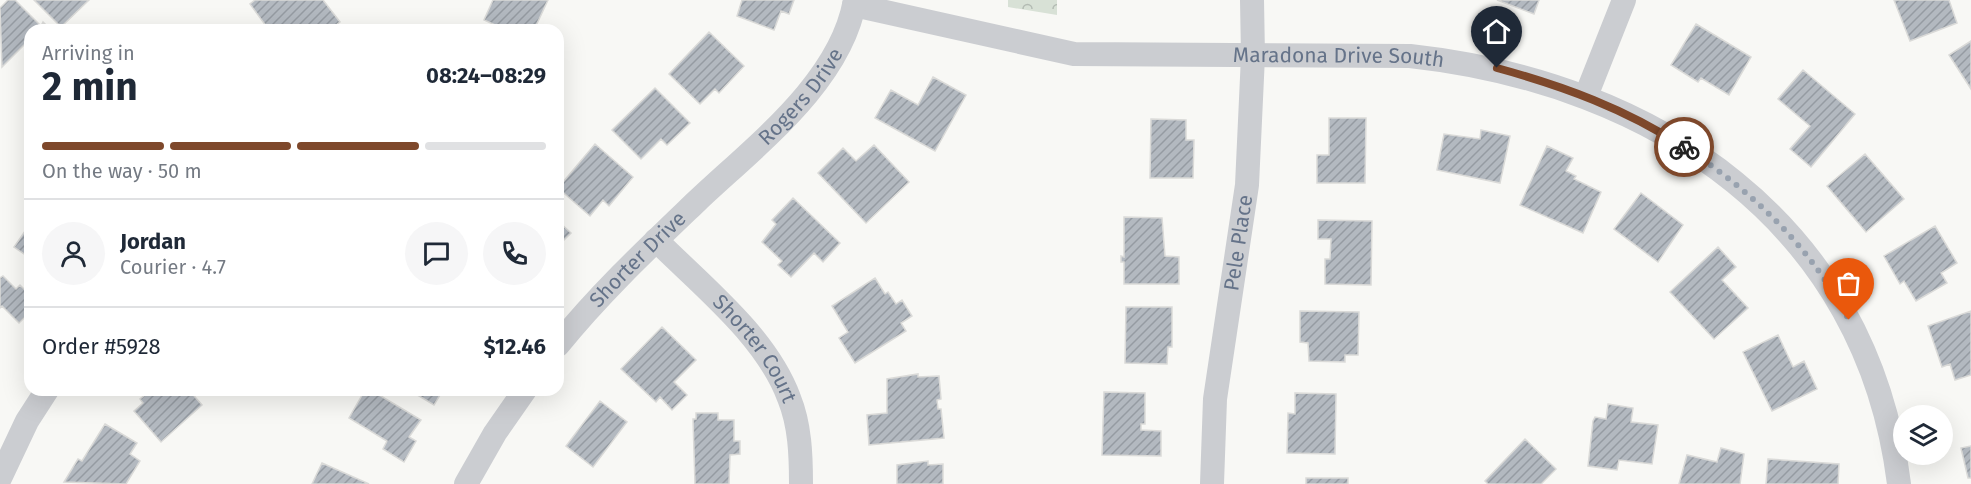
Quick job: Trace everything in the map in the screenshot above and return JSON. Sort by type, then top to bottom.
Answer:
[{"type":"street","name":"Pele Place","points":[[1212,484],[1215,399],[1247,185],[1253,56],[1252,0]]},
{"type":"street","points":[[1586,96],[1624,0]]},
{"type":"street","name":"Maradona Drive South","points":[[855,2],[1074,54],[1400,56],[1460,61],[1533,78],[1586,96],[1651,126],[1731,178],[1773,217],[1810,259],[1840,303],[1865,354],[1887,417],[1899,484]]},
{"type":"street","name":"Rogers Drive","points":[[721,178],[820,78],[840,46],[855,2]]},
{"type":"street","name":"Shorter Drive","points":[[564,339],[656,240],[721,178]]},
{"type":"street","name":"Shorter Court","points":[[656,240],[741,326],[777,371],[790,398],[797,425],[801,453],[801,484]]},
{"type":"street","points":[[0,478],[27,421],[43,396]]},
{"type":"street","points":[[466,484],[491,440],[521,396]]},
{"type":"green space","points":[[1008,0],[1057,0],[1057,15],[1008,7]]},
{"type":"building","points":[[8,0],[15,0],[39,24],[24,24],[24,45],[2,67],[0,8]]},
{"type":"building","points":[[34,0],[89,0],[64,24],[58,24]]},
{"type":"building","points":[[255,0],[323,0],[340,22],[338,24],[265,24],[250,4]]},
{"type":"building","points":[[493,0],[548,0],[537,24],[493,24],[484,20]]},
{"type":"building","points":[[742,0],[794,0],[789,14],[781,11],[774,30],[737,16]]},
{"type":"building","points":[[1497,0],[1539,0],[1534,14]]},
{"type":"building","points":[[1894,0],[1949,0],[1957,23],[1910,41]]},
{"type":"building","points":[[1696,24],[1751,57],[1729,95],[1701,78],[1698,82],[1671,65]]},
{"type":"building","points":[[709,32],[744,66],[719,93],[715,89],[700,104],[669,74]]},
{"type":"building","points":[[1971,41],[1971,89],[1949,55]]},
{"type":"building","points":[[1803,70],[1855,114],[1811,167],[1790,149],[1810,126],[1778,99]]},
{"type":"building","points":[[933,77],[966,95],[935,151],[875,118],[891,90],[918,105]]},
{"type":"building","points":[[655,88],[690,123],[667,145],[661,139],[641,159],[612,130]]},
{"type":"building","points":[[1329,118],[1366,118],[1365,183],[1317,183],[1317,155],[1329,155]]},
{"type":"building","points":[[1151,119],[1186,120],[1186,140],[1194,140],[1193,178],[1150,178]]},
{"type":"building","points":[[1481,130],[1510,136],[1500,183],[1437,170],[1444,134],[1480,139]]},
{"type":"building","points":[[595,144],[633,177],[609,206],[603,200],[590,216],[564,193],[564,181]]},
{"type":"building","points":[[874,145],[909,182],[866,223],[818,173],[843,148],[856,161]]},
{"type":"building","points":[[1547,146],[1573,158],[1566,171],[1576,176],[1574,179],[1601,192],[1583,233],[1520,205]]},
{"type":"building","points":[[1865,154],[1904,199],[1866,232],[1827,186]]},
{"type":"building","points":[[1641,193],[1683,225],[1658,262],[1614,229]]},
{"type":"building","points":[[793,198],[840,243],[823,262],[814,253],[791,277],[778,265],[782,261],[762,242],[776,224],[772,220]]},
{"type":"building","points":[[1124,217],[1162,218],[1165,256],[1179,257],[1179,284],[1124,284],[1124,262],[1121,262],[1121,256],[1124,257]]},
{"type":"building","points":[[1318,220],[1372,221],[1371,285],[1325,284],[1325,259],[1330,259],[1331,239],[1318,239]]},
{"type":"building","points":[[1935,226],[1957,263],[1941,273],[1947,283],[1916,301],[1904,281],[1900,284],[1884,256]]},
{"type":"building","points":[[564,227],[571,233],[564,240]]},
{"type":"building","points":[[24,233],[24,254],[14,247]]},
{"type":"building","points":[[1718,247],[1736,267],[1722,280],[1748,308],[1714,339],[1670,292]]},
{"type":"building","points":[[3,276],[16,289],[20,285],[24,289],[24,318],[19,323],[2,306],[0,308],[0,278]]},
{"type":"building","points":[[875,278],[885,294],[888,292],[896,304],[902,300],[912,316],[901,323],[906,331],[855,363],[839,338],[848,332],[832,306]]},
{"type":"building","points":[[1126,307],[1172,307],[1172,347],[1168,347],[1167,364],[1125,363]]},
{"type":"building","points":[[1300,311],[1359,312],[1358,355],[1345,355],[1345,362],[1309,361],[1308,343],[1300,342]]},
{"type":"building","points":[[1971,311],[1971,375],[1955,380],[1950,364],[1942,367],[1928,326]]},
{"type":"building","points":[[662,327],[696,360],[674,382],[687,395],[672,410],[660,397],[656,402],[621,369]]},
{"type":"building","points":[[1778,335],[1793,367],[1804,361],[1817,389],[1772,411],[1743,352]]},
{"type":"building","points":[[918,374],[918,377],[939,376],[941,399],[937,400],[938,409],[941,409],[944,438],[869,445],[867,415],[887,413],[887,379]]},
{"type":"building","points":[[1104,392],[1145,393],[1145,424],[1141,424],[1141,430],[1161,431],[1161,456],[1102,455]]},
{"type":"building","points":[[1295,393],[1336,394],[1335,454],[1287,453],[1288,413],[1295,414]]},
{"type":"building","points":[[144,396],[194,396],[202,405],[161,442],[134,411],[143,403],[140,399]]},
{"type":"building","points":[[362,396],[381,396],[421,420],[409,437],[416,441],[404,462],[383,449],[387,441],[349,418]]},
{"type":"building","points":[[419,396],[439,396],[434,405]]},
{"type":"building","points":[[600,401],[627,422],[593,467],[566,446]]},
{"type":"building","points":[[1608,404],[1633,408],[1631,422],[1658,425],[1652,464],[1619,460],[1617,470],[1588,466],[1593,421],[1595,417],[1606,419]]},
{"type":"building","points":[[696,413],[718,413],[718,420],[734,420],[734,441],[740,441],[740,454],[730,455],[729,484],[695,484],[693,419],[696,419]]},
{"type":"building","points":[[105,424],[137,443],[130,454],[140,461],[126,484],[64,482],[78,459],[82,461]]},
{"type":"building","points":[[1525,439],[1556,469],[1541,484],[1488,484],[1485,481]]},
{"type":"building","points":[[1971,446],[1971,478],[1968,478],[1961,448]]},
{"type":"building","points":[[1721,448],[1744,454],[1740,484],[1679,484],[1687,455],[1717,462]]},
{"type":"building","points":[[1768,459],[1839,464],[1838,484],[1766,484]]},
{"type":"building","points":[[928,461],[928,465],[943,464],[943,484],[897,484],[897,465]]},
{"type":"building","points":[[322,463],[369,484],[312,484]]},
{"type":"building","points":[[1306,478],[1348,478],[1348,484],[1306,484]]},
{"type":"way so far","points":[[1684,147],[1731,178],[1773,217],[1810,259],[1849,320]]},
{"type":"route","points":[[1497,68],[1560,87],[1613,107],[1684,147]]}]
